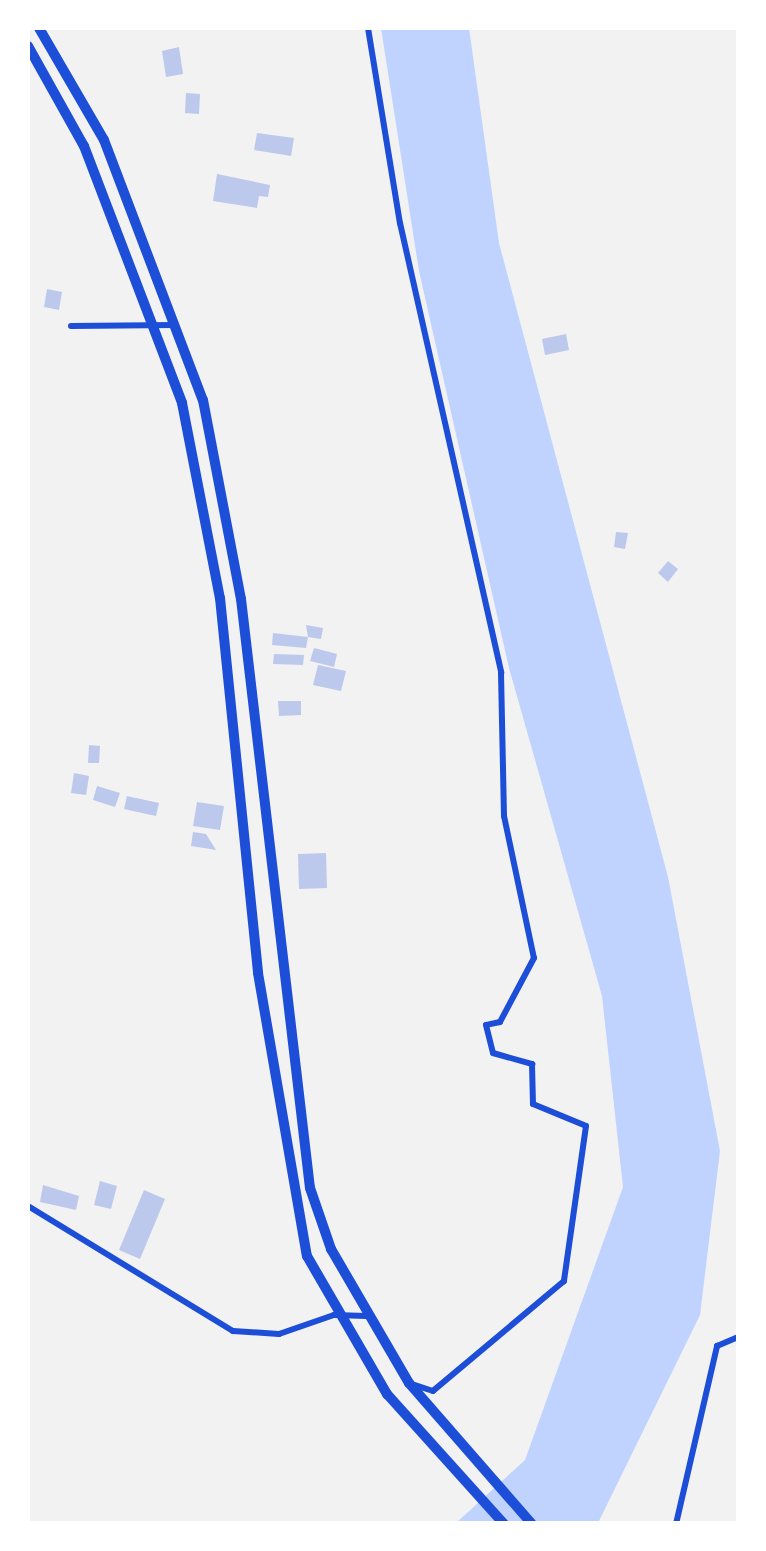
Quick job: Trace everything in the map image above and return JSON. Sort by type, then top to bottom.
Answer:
[{"type":"highway","points":[[38,28],[104,140],[179,327],[239,582],[310,1188],[366,1316],[409,1384],[476,1465],[532,1524]]},
{"type":"highway","points":[[28,46],[84,146],[156,320],[182,402],[220,598],[289,1189],[334,1315],[387,1394],[504,1524]]},
{"type":"street","points":[[368,28],[400,223],[500,674],[504,816],[534,958],[500,1022],[486,1025],[493,1052],[532,1064],[533,1104],[586,1126],[564,1281],[433,1391],[409,1384]]},
{"type":"street","points":[[71,326],[156,320],[179,327]]},
{"type":"street","points":[[28,1206],[232,1330],[279,1334],[334,1315],[366,1316]]},
{"type":"street","points":[[676,1524],[717,1346],[738,1336]]},
{"type":"water","points":[[381,28],[469,28],[499,243],[668,877],[720,1151],[700,1315],[598,1523],[456,1523],[525,1460],[623,1187],[602,996],[509,668],[419,271]]},
{"type":"building","points":[[179,47],[183,74],[166,77],[162,51]]},
{"type":"building","points":[[186,93],[200,94],[199,114],[185,113]]},
{"type":"building","points":[[257,133],[294,138],[291,156],[254,150]]},
{"type":"building","points":[[217,174],[270,185],[268,197],[259,196],[257,208],[213,201]]},
{"type":"building","points":[[47,289],[62,292],[59,310],[44,307]]},
{"type":"building","points":[[566,334],[569,350],[545,355],[542,339]]},
{"type":"building","points":[[616,532],[628,533],[625,549],[614,547]]},
{"type":"building","points":[[668,561],[678,569],[668,582],[658,573]]},
{"type":"building","points":[[306,625],[323,628],[321,639],[308,637]]},
{"type":"building","points":[[273,633],[308,637],[306,648],[272,645]]},
{"type":"building","points":[[314,648],[337,654],[334,667],[310,661]]},
{"type":"building","points":[[274,654],[304,655],[303,665],[273,664]]},
{"type":"building","points":[[318,665],[346,671],[341,691],[313,685]]},
{"type":"building","points":[[278,701],[301,701],[301,715],[279,716]]},
{"type":"building","points":[[89,745],[100,746],[99,763],[88,763]]},
{"type":"building","points":[[74,773],[89,776],[86,795],[71,793]]},
{"type":"building","points":[[97,786],[120,793],[115,807],[93,800]]},
{"type":"building","points":[[127,796],[159,803],[156,816],[124,809]]},
{"type":"building","points":[[197,802],[224,806],[220,830],[193,826]]},
{"type":"building","points":[[193,832],[206,834],[216,850],[191,846]]},
{"type":"building","points":[[326,853],[327,888],[299,889],[298,854]]},
{"type":"building","points":[[100,1181],[117,1186],[111,1209],[94,1205]]},
{"type":"building","points":[[43,1185],[79,1196],[76,1210],[40,1202]]},
{"type":"building","points":[[144,1190],[165,1199],[140,1259],[119,1250]]}]
